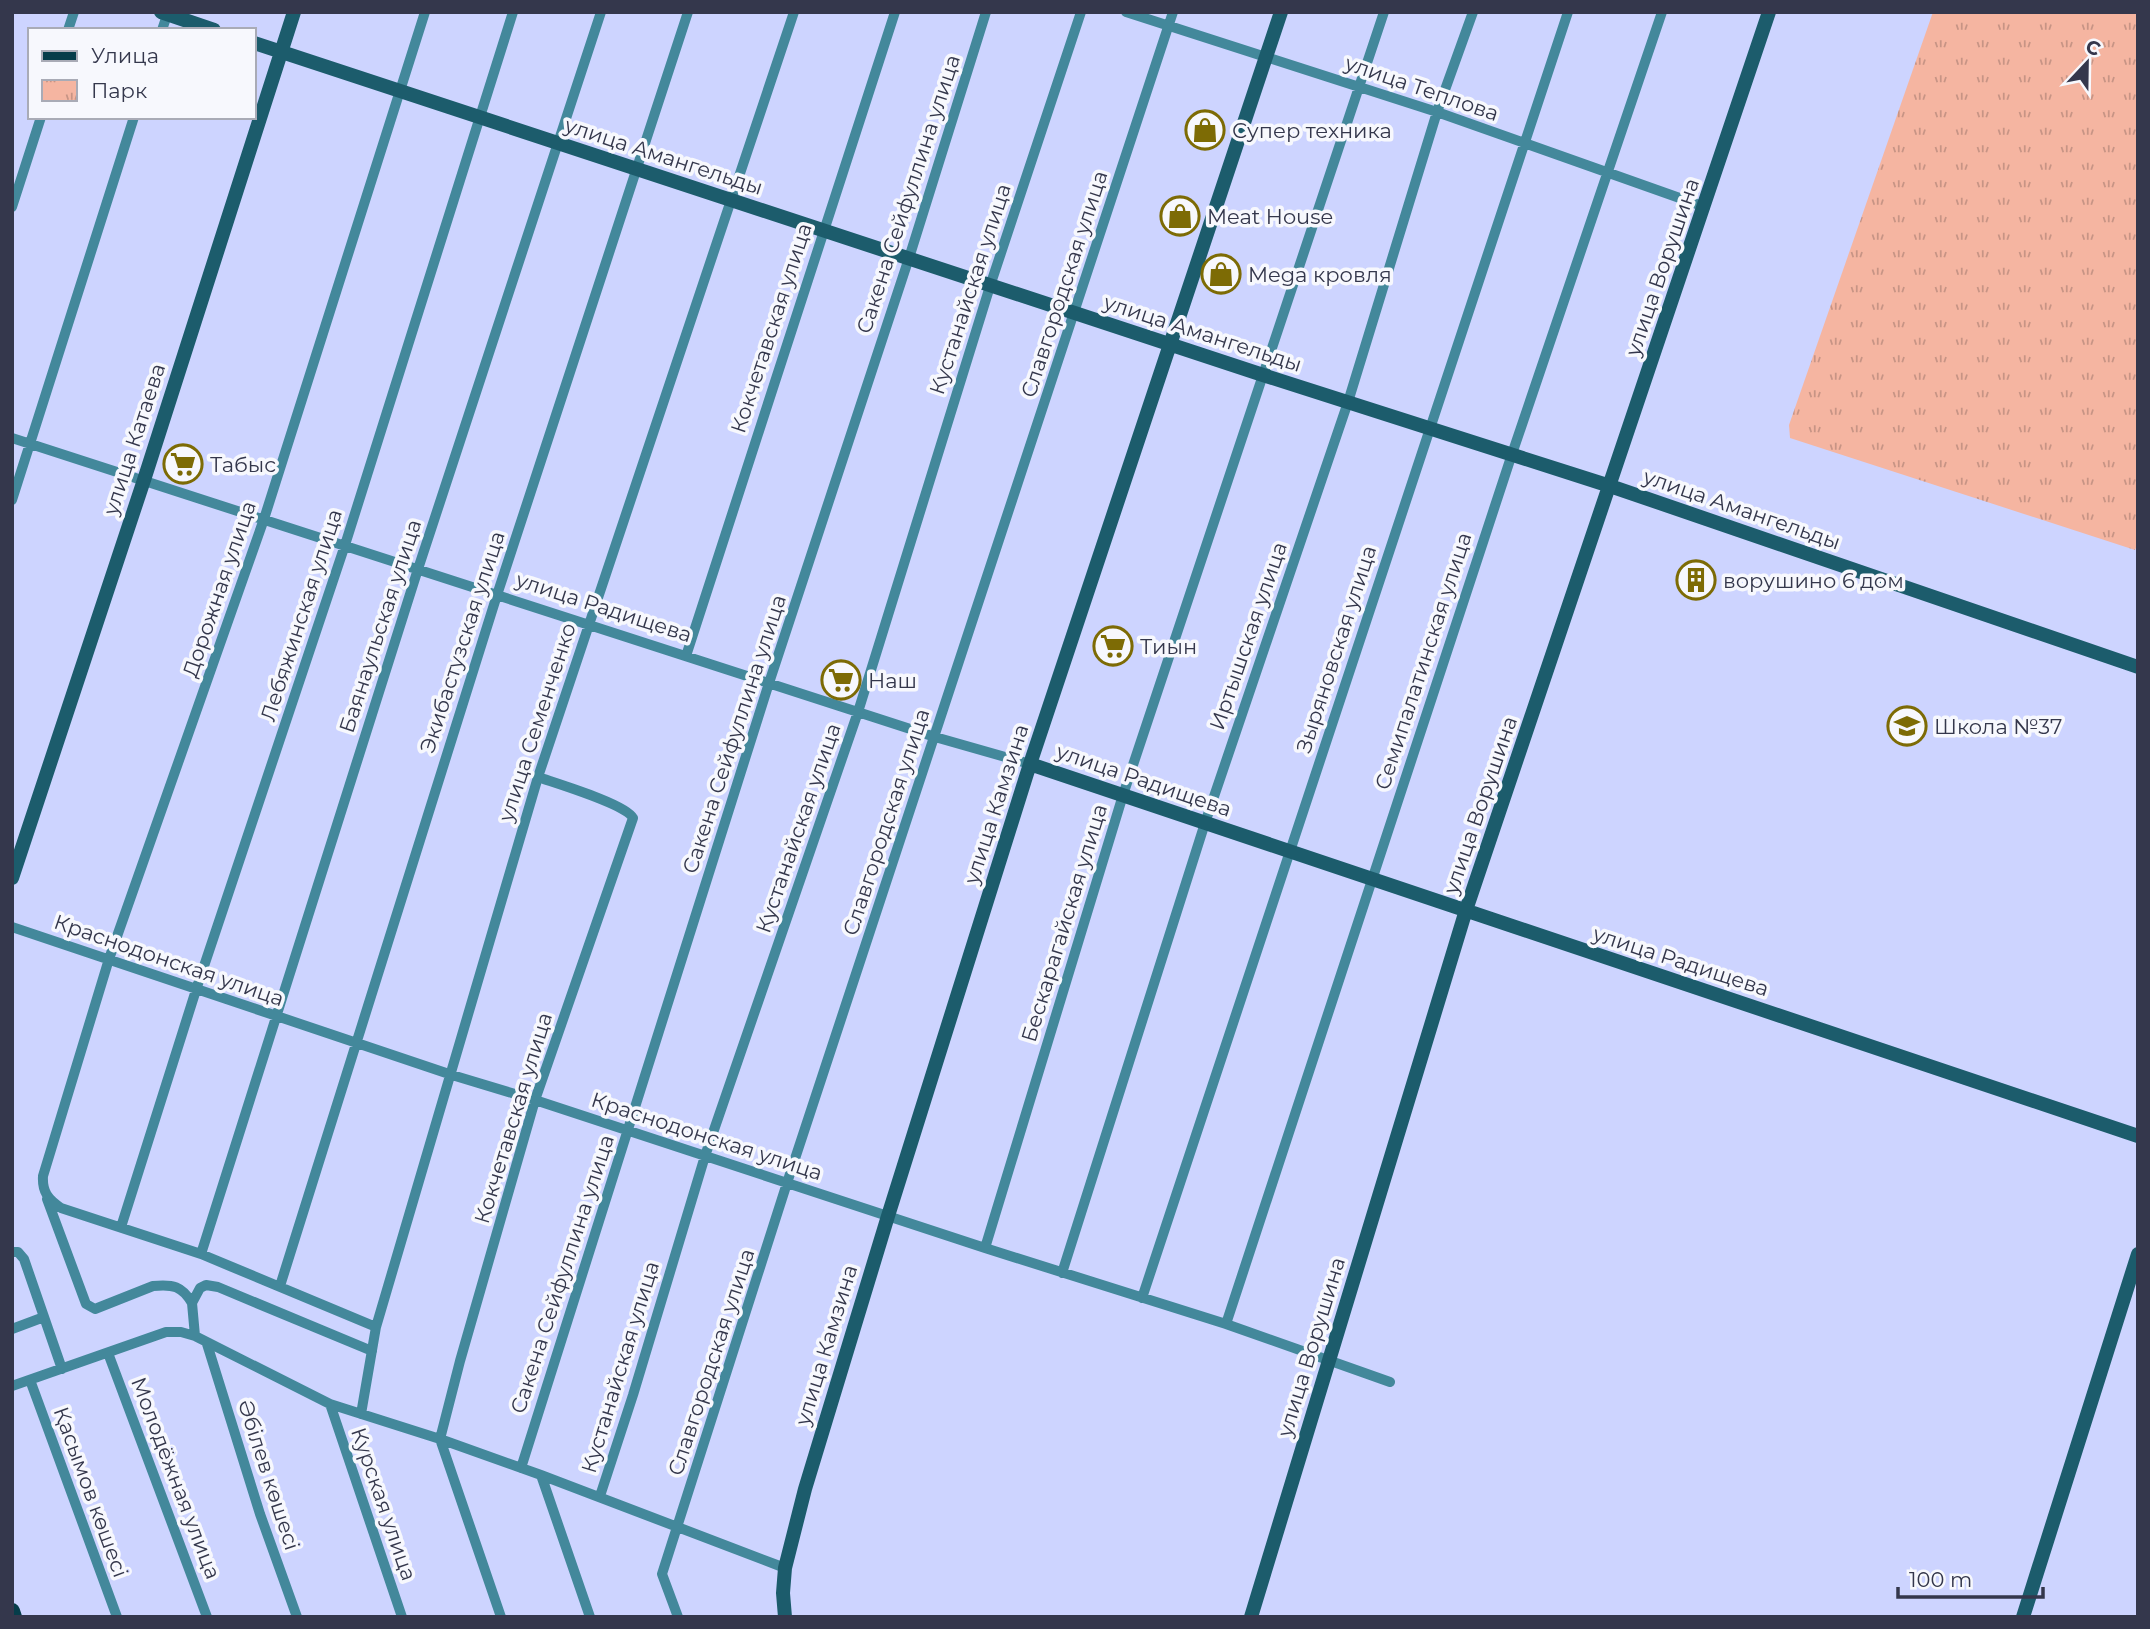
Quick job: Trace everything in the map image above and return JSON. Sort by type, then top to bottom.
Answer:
[{"type":"main road","points":[[12,1611],[14,1617]]},
{"type":"street","name":"улица Катаева","points":[[12,878],[144,480],[293,12]]},
{"type":"street","name":"Дорожная улица","points":[[45,1195],[43,1176],[109,959],[264,519],[425,12]]},
{"type":"street","name":"Лебяжинская улица","points":[[121,1227],[345,545],[513,12]]},
{"type":"street","name":"Баянаульская улица","points":[[201,1254],[418,569],[601,12]]},
{"type":"street","name":"Экибастузская улица","points":[[280,1286],[497,595],[688,12]]},
{"type":"street","name":"улица Семенченко","points":[[361,1413],[376,1327],[452,1075],[537,777],[793,12]]},
{"type":"street","name":"Кокчетавская улица","points":[[686,656],[822,229],[895,12]]},
{"type":"street","name":"Сакена Сейфуллина улица","points":[[521,1468],[769,683],[909,258],[986,12]]},
{"type":"street","name":"Кустанайская улица","points":[[600,1496],[705,1156],[858,712],[991,284],[1081,12]]},
{"type":"street","name":"улица Теплова","points":[[1126,12],[1437,112],[1705,206]]},
{"type":"street","name":"Славгородская улица","points":[[678,1617],[662,1574],[787,1183],[1173,12]]},
{"type":"street","name":"улица Камзина","points":[[785,1617],[785,1568],[805,1489],[888,1216],[1030,764],[1281,12]]},
{"type":"street","name":"Бескарагайская улица","points":[[985,1248],[1123,795],[1384,12]]},
{"type":"street","name":"Иртышская улица","points":[[1062,1273],[1205,822],[1348,402],[1437,112],[1473,12]]},
{"type":"street","name":"Зыряновская улица","points":[[1142,1298],[1568,12]]},
{"type":"street","name":"Семипалатинская улица","points":[[1226,1324],[1512,454],[1662,12]]},
{"type":"street","name":"улица Ворушина","points":[[1251,1617],[1466,911],[1769,12]]},
{"type":"street","points":[[165,13],[208,28]]},
{"type":"street","name":"улица Амангельды","points":[[256,44],[1263,375],[1610,486],[2138,667]]},
{"type":"street","points":[[12,207],[40,119]]},
{"type":"street","points":[[12,500],[133,119]]},
{"type":"street","name":"улица Радищева","points":[[12,438],[935,737],[1030,764],[2138,1136]]},
{"type":"street","name":"Кокчетавская улица","points":[[440,1438],[536,1100],[633,818],[631,813],[537,777]]},
{"type":"street","name":"Краснодонская улица","points":[[12,927],[452,1075],[1226,1324],[1390,1382]]},
{"type":"street","points":[[45,1195],[61,1208],[201,1254],[376,1327]]},
{"type":"street","points":[[45,1195],[86,1304],[90,1308],[95,1309],[153,1286],[178,1287],[186,1292],[192,1303],[195,1336]]},
{"type":"street","points":[[12,1252],[18,1252],[24,1259],[62,1369]]},
{"type":"street","points":[[2023,1617],[2138,1254]]},
{"type":"street","points":[[192,1303],[200,1287],[218,1287],[372,1351]]},
{"type":"street","points":[[12,1329],[44,1317]]},
{"type":"street","points":[[12,1387],[166,1332],[181,1332],[195,1336],[330,1404],[440,1438],[600,1496],[785,1568]]},
{"type":"street","name":"Әбілев көшесі","points":[[207,1344],[260,1514],[297,1617]]},
{"type":"street","name":"Молодёжная улица","points":[[108,1353],[207,1617]]},
{"type":"street","name":"Қасымов көшесі","points":[[30,1380],[117,1617]]},
{"type":"street","name":"Курская улица","points":[[330,1404],[402,1617]]},
{"type":"street","points":[[440,1438],[500,1617]]},
{"type":"street","points":[[541,1475],[590,1617]]},
{"type":"green space","points":[[1933,12],[2138,12],[2138,543],[2135,550],[1790,438],[1789,425]]},
{"type":"place","name":"Супер техника","points":[[1205,130]]},
{"type":"place","name":"Meat House","points":[[1180,216]]},
{"type":"place","name":"Mega кровля","points":[[1221,274]]},
{"type":"place","name":"Табыс","points":[[183,464]]},
{"type":"place","name":"ворушино 6 дом","points":[[1696,580]]},
{"type":"place","name":"Тиын","points":[[1113,646]]},
{"type":"place","name":"Наш","points":[[841,680]]},
{"type":"place","name":"Школа №37","points":[[1907,726]]}]
